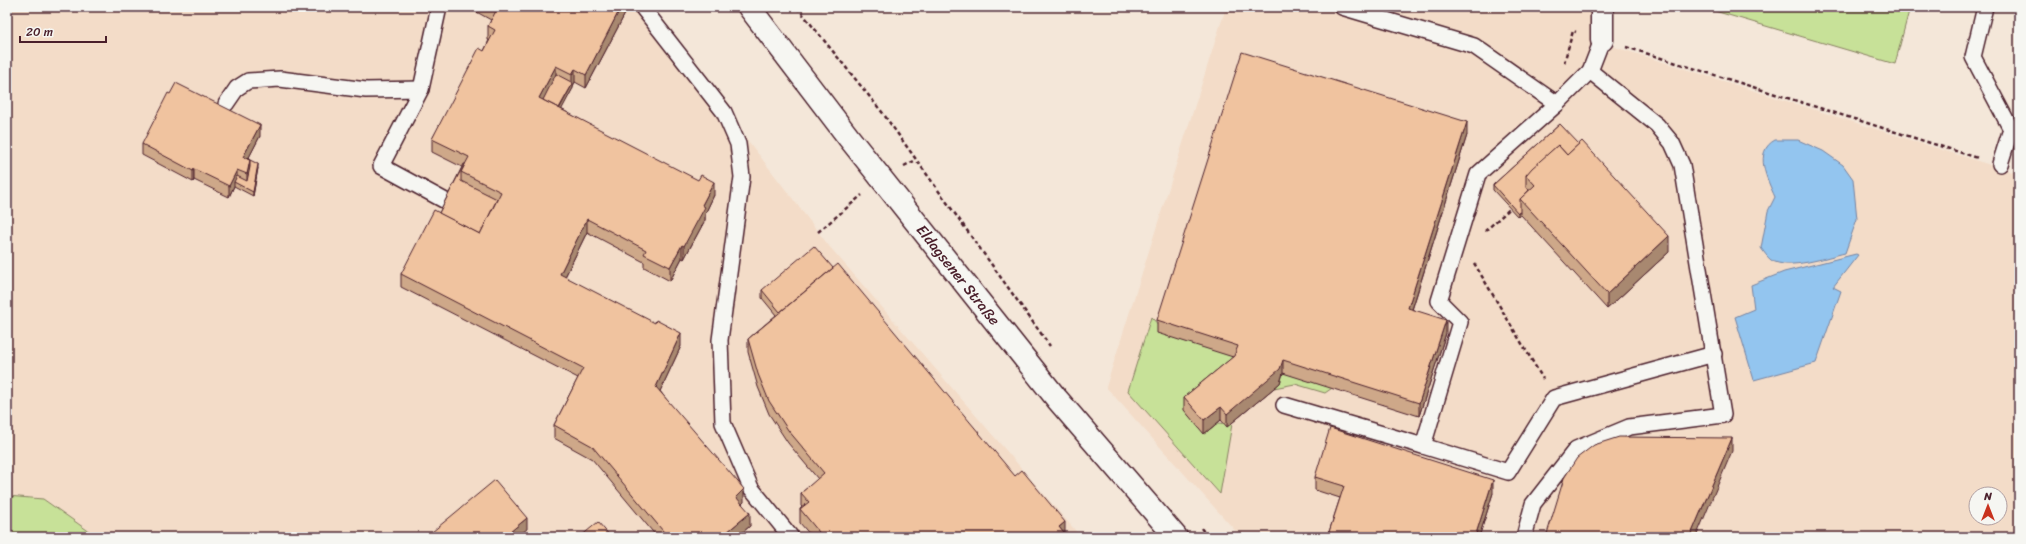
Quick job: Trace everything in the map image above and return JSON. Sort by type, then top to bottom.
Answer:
[{"type":"main road","name":"Eldagsener Straße","points":[[749,7],[849,138],[1057,399],[1176,537]]},
{"type":"main road","points":[[1602,7],[1602,40]]},
{"type":"lane","points":[[439,7],[421,89],[381,166],[465,212]]},
{"type":"lane","points":[[642,7],[724,112],[738,144],[742,177],[720,340],[723,423],[751,488],[791,537]]},
{"type":"lane","points":[[1342,7],[1474,46],[1557,104]]},
{"type":"lane","points":[[1985,7],[1973,57],[2011,129],[2000,164]]},
{"type":"lane","points":[[1423,446],[1460,322],[1439,301],[1462,242],[1478,174],[1557,104],[1590,71],[1602,40]]},
{"type":"lane","points":[[1524,537],[1533,504],[1576,449],[1629,427],[1723,415],[1682,165],[1672,143],[1658,125],[1590,71]]},
{"type":"lane","points":[[226,104],[237,88],[248,80],[280,79],[366,90],[421,89]]},
{"type":"lane","points":[[1284,405],[1508,472],[1554,398],[1714,354]]},
{"type":"path","points":[[797,7],[882,112],[1055,352]]},
{"type":"path","points":[[1602,40],[2000,164]]},
{"type":"path","points":[[1516,204],[1462,242],[1554,398]]},
{"type":"path","points":[[1198,525],[1208,537]]},
{"type":"shaded area","points":[[7,7],[645,7],[829,246],[1081,537],[97,537],[43,499],[7,496]]},
{"type":"shaded area","points":[[1226,7],[1594,7],[1596,41],[2019,174],[2019,537],[1241,537],[1106,387]]},
{"type":"green space","points":[[1701,7],[1910,7],[1895,64]]},
{"type":"green space","points":[[1151,317],[1166,333],[1335,386],[1325,393],[1295,384],[1195,403],[1218,423],[1232,424],[1220,494],[1128,391]]},
{"type":"green space","points":[[7,496],[43,499],[97,537],[7,537]]},
{"type":"water","points":[[1775,140],[1798,140],[1823,151],[1843,165],[1853,179],[1857,219],[1845,253],[1808,262],[1787,264],[1778,263],[1771,260],[1761,248],[1768,211],[1775,197],[1766,174],[1763,159],[1768,145]]},
{"type":"water","points":[[1856,254],[1858,255],[1833,287],[1841,291],[1816,363],[1754,380],[1735,317],[1754,309],[1751,285],[1784,272]]},
{"type":"building","points":[[492,7],[621,7],[586,75],[575,69],[572,74],[556,66],[539,98],[698,180],[701,175],[714,182],[702,205],[705,207],[684,246],[682,245],[670,267],[644,254],[646,250],[587,219],[560,274],[655,323],[656,320],[681,333],[656,387],[744,489],[736,497],[750,513],[721,537],[668,537],[592,446],[554,425],[583,368],[401,274],[434,210],[480,234],[501,192],[461,172],[469,157],[432,139],[479,48],[484,51],[495,30],[488,26],[497,9]]},
{"type":"building","points":[[1242,52],[1467,122],[1408,308],[1446,320],[1419,403],[1283,360],[1280,369],[1227,414],[1221,407],[1204,420],[1184,397],[1234,356],[1238,346],[1157,320]]},
{"type":"building","points":[[556,74],[573,83],[559,108],[543,100]]},
{"type":"building","points":[[176,83],[260,125],[243,157],[250,160],[247,174],[237,170],[229,186],[194,169],[193,171],[142,144],[168,93],[170,94]]},
{"type":"building","points":[[1560,124],[1579,144],[1567,155],[1558,145],[1526,175],[1526,186],[1529,190],[1520,199],[1520,212],[1518,213],[1493,185]]},
{"type":"building","points":[[1582,141],[1669,236],[1607,294],[1520,199],[1535,185],[1526,175],[1532,168],[1558,145],[1567,155]]},
{"type":"building","points":[[250,160],[258,164],[253,192],[234,182],[237,176],[247,181]]},
{"type":"building","points":[[464,164],[461,172],[461,181],[497,199],[480,234],[439,213]]},
{"type":"building","points":[[814,246],[833,268],[780,312],[762,290]]},
{"type":"building","points":[[838,264],[1015,476],[1022,470],[1065,522],[1059,527],[1067,537],[823,537],[800,509],[809,502],[801,493],[824,473],[788,430],[769,401],[758,374],[748,339]]},
{"type":"building","points":[[1330,428],[1493,480],[1475,537],[1334,537],[1329,532],[1344,486],[1315,477]]},
{"type":"building","points":[[1619,437],[1732,438],[1690,537],[1546,537],[1564,478],[1577,458],[1594,445]]},
{"type":"building","points":[[495,480],[527,518],[504,537],[426,537]]},
{"type":"building","points":[[598,522],[611,537],[580,537]]}]
